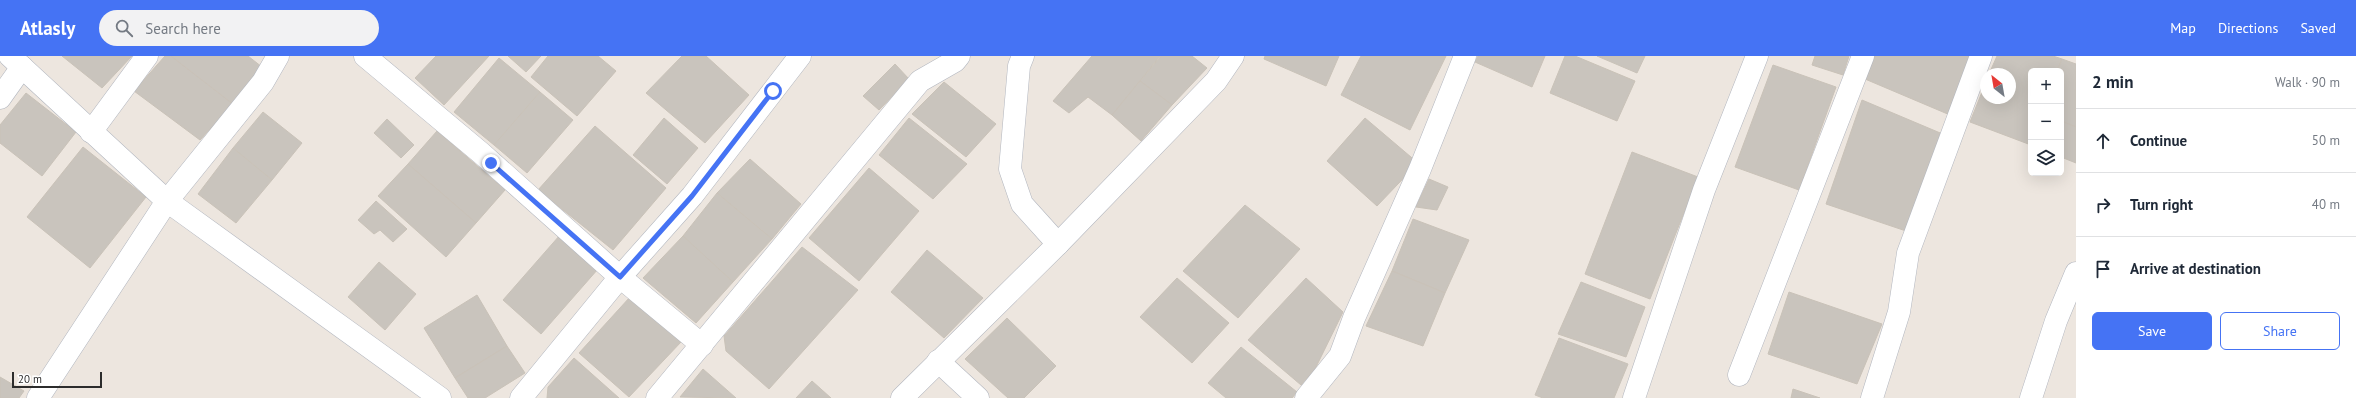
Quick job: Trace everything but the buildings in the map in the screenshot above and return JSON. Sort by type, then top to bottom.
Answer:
[{"type":"street","points":[[91,132],[147,56]]},
{"type":"street","points":[[38,398],[167,201],[264,82],[278,56]]},
{"type":"street","points":[[365,56],[481,153],[620,277],[702,345]]},
{"type":"street","points":[[521,398],[620,277],[692,196],[800,56]]},
{"type":"street","points":[[657,398],[920,81],[955,61],[959,56]]},
{"type":"street","points":[[1023,56],[1019,66],[1010,169],[1022,204],[1058,244]]},
{"type":"street","points":[[902,398],[1058,244],[1216,81],[1233,56]]},
{"type":"street","points":[[1306,398],[1340,356],[1354,318],[1420,169],[1465,56]]},
{"type":"street","points":[[1634,398],[1704,190],[1757,56]]},
{"type":"street","points":[[1739,374],[1863,56]]},
{"type":"street","points":[[1872,398],[1899,312],[1908,253],[1981,56]]},
{"type":"street","points":[[0,98],[16,61],[167,201],[440,398]]},
{"type":"street","points":[[2032,398],[2056,321],[2076,273]]},
{"type":"street","points":[[938,361],[978,398]]},
{"type":"route","points":[[491,163],[620,277],[692,196],[773,91]]}]
